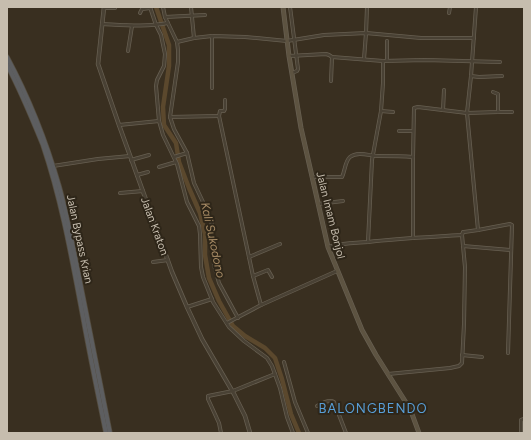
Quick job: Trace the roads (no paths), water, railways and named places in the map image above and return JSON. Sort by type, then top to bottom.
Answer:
[{"type":"highway","name":"Jalan Bypass Krian","points":[[7,57],[19,79],[42,132],[59,186],[110,433]]},
{"type":"highway","name":"Jalan Bypass Krian","points":[[7,65],[19,88],[43,146],[58,198],[106,433]]},
{"type":"main road","name":"Jalan Imam Bonjol","points":[[283,7],[289,56],[301,128],[328,247],[362,330],[370,346],[406,401],[419,433]]},
{"type":"street","points":[[140,13],[142,9],[150,7],[165,54],[164,68],[156,84],[159,121],[163,135],[175,156],[185,198],[199,226],[202,275],[212,299],[234,333],[268,359],[276,374],[285,412],[293,433]]},
{"type":"street","points":[[163,7],[167,24],[177,42],[178,53],[170,117],[174,129],[186,153],[194,183],[211,221],[216,274],[237,318]]},
{"type":"street","points":[[191,7],[194,38]]},
{"type":"street","points":[[290,7],[298,69],[292,73]]},
{"type":"street","points":[[364,59],[367,7]]},
{"type":"street","points":[[449,13],[450,7]]},
{"type":"street","points":[[476,7],[467,113],[478,230]]},
{"type":"street","points":[[104,8],[115,8]]},
{"type":"street","name":"Jalan Kraton","points":[[104,8],[98,64],[131,160],[187,307],[202,339],[233,391],[250,433]]},
{"type":"street","points":[[165,16],[206,16]]},
{"type":"street","points":[[102,24],[132,26],[167,24]]},
{"type":"street","points":[[128,51],[132,26]]},
{"type":"street","points":[[177,42],[212,36],[287,39],[295,41],[324,35],[366,33],[421,38],[474,38]]},
{"type":"street","points":[[212,36],[212,88]]},
{"type":"street","points":[[287,39],[294,36]]},
{"type":"street","points":[[386,41],[387,60]]},
{"type":"street","points":[[289,56],[326,54],[332,57],[383,61],[500,62]]},
{"type":"street","points":[[331,81],[332,57]]},
{"type":"street","points":[[368,242],[372,155],[381,111],[383,61]]},
{"type":"street","points":[[471,76],[502,76]]},
{"type":"street","points":[[443,110],[444,90]]},
{"type":"street","points":[[492,92],[498,94],[498,112]]},
{"type":"street","points":[[225,100],[225,110],[220,111],[219,116],[253,276],[261,305]]},
{"type":"street","points":[[413,238],[413,157],[415,107],[467,113],[512,112]]},
{"type":"street","points":[[381,111],[393,112]]},
{"type":"street","points":[[170,117],[219,116]]},
{"type":"street","points":[[119,125],[159,121]]},
{"type":"street","points":[[399,131],[414,131]]},
{"type":"street","points":[[175,156],[186,153]]},
{"type":"street","points":[[312,177],[342,177],[347,161],[350,157],[355,155],[370,154],[413,157]]},
{"type":"street","points":[[131,160],[149,155]]},
{"type":"street","points":[[53,166],[130,156]]},
{"type":"street","points":[[159,167],[176,162]]},
{"type":"street","points":[[137,174],[148,172]]},
{"type":"street","points":[[120,193],[143,191]]},
{"type":"street","points":[[318,204],[343,201]]},
{"type":"street","points":[[328,247],[340,244],[393,239],[462,235],[463,232],[511,224],[508,353]]},
{"type":"street","points":[[388,374],[450,368],[459,366],[462,363],[465,267],[462,235]]},
{"type":"street","points":[[249,257],[280,244]]},
{"type":"street","points":[[463,246],[511,250]]},
{"type":"street","points":[[153,262],[168,260]]},
{"type":"street","points":[[253,276],[268,270],[272,277]]},
{"type":"street","points":[[228,323],[261,305],[337,271]]},
{"type":"street","points":[[187,307],[212,299]]},
{"type":"street","points":[[462,355],[482,357]]},
{"type":"street","points":[[284,362],[295,402],[308,433]]},
{"type":"street","points":[[222,433],[208,397],[233,391],[276,374]]},
{"type":"street","points":[[317,406],[331,400],[334,402],[346,433]]},
{"type":"street","points":[[521,433],[521,420],[524,419]]},
{"type":"waterway","name":"Kali Sukodono","points":[[156,7],[169,45],[169,66],[163,107],[164,125],[176,143],[179,162],[200,213],[205,234],[205,255],[209,278],[219,301],[233,326],[245,336],[265,348],[275,358],[291,414],[299,433]]},
{"type":"district","name":"BALONGBENDO","points":[[373,408]]}]
